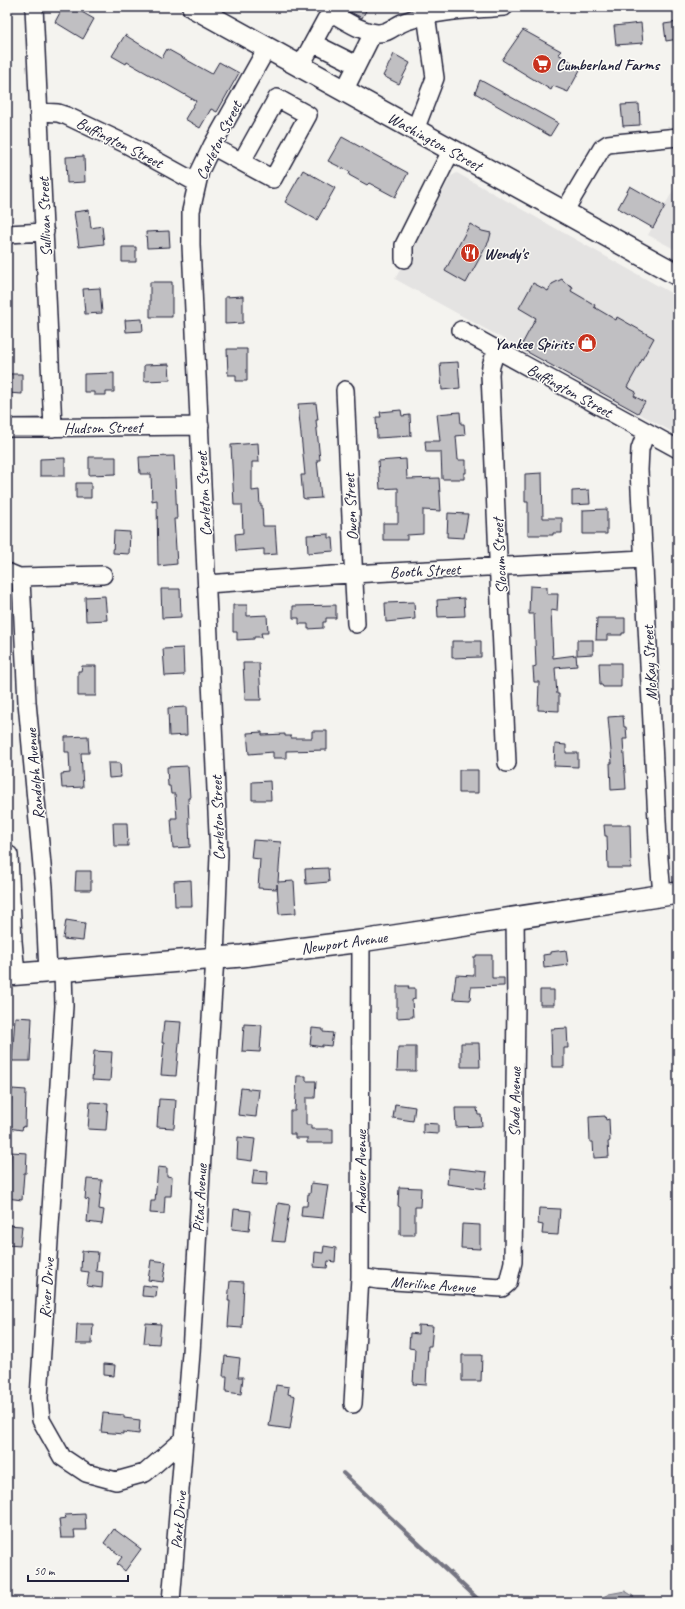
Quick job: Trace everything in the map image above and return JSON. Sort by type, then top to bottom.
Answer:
[{"type":"main road","name":"Washington Street","points":[[196,8],[678,274]]},
{"type":"main road","name":"Newport Avenue","points":[[12,975],[215,958],[361,940],[670,894]]},
{"type":"street","name":"Sullivan Street","points":[[34,7],[40,112],[53,428]]},
{"type":"street","points":[[300,66],[326,19],[331,16],[335,16],[373,33],[387,32],[425,11],[504,7]]},
{"type":"street","points":[[415,130],[435,78],[425,11]]},
{"type":"street","points":[[344,91],[373,33]]},
{"type":"street","points":[[313,43],[357,65]]},
{"type":"street","name":"Carleton Street","points":[[215,958],[219,855],[190,228],[191,211],[200,171],[212,146],[267,48]]},
{"type":"street","points":[[212,146],[273,179],[308,115],[277,98],[242,161]]},
{"type":"street","name":"Buffington Street","points":[[40,112],[58,113],[67,116],[126,144],[197,182]]},
{"type":"street","points":[[564,212],[602,148],[608,144],[678,137]]},
{"type":"street","points":[[404,259],[404,245],[452,149]]},
{"type":"street","points":[[7,234],[45,232]]},
{"type":"street","name":"Buffington Street","points":[[461,330],[678,449]]},
{"type":"street","name":"Slocum Street","points":[[496,350],[490,374],[500,566],[507,763]]},
{"type":"street","name":"Owen Street","points":[[345,390],[356,624]]},
{"type":"street","name":"Hudson Street","points":[[7,428],[200,426]]},
{"type":"street","name":"McKay Street","points":[[646,432],[640,449],[639,459],[659,859],[670,894]]},
{"type":"street","name":"Booth Street","points":[[207,584],[354,574],[644,559]]},
{"type":"street","points":[[13,575],[103,575]]},
{"type":"street","name":"Randolph Avenue","points":[[13,575],[21,580],[27,702],[44,887],[55,971]]},
{"type":"street","points":[[7,855],[9,855],[9,914],[12,975]]},
{"type":"street","name":"Slade Avenue","points":[[506,1286],[510,1276],[512,1262],[516,1001],[514,917]]},
{"type":"street","name":"Andover Avenue","points":[[353,1404],[360,1277],[361,940]]},
{"type":"street","name":"Pitas Avenue","points":[[184,1439],[191,1353],[215,958]]},
{"type":"street","name":"River Drive","points":[[55,971],[64,1006],[39,1398],[41,1420],[62,1457],[86,1473],[116,1481],[146,1473],[184,1439]]},
{"type":"street","name":"Meriline Avenue","points":[[360,1277],[378,1280],[494,1288],[502,1288],[506,1286]]},
{"type":"street","name":"Park Drive","points":[[171,1602],[184,1439]]},
{"type":"shaded area","points":[[457,173],[678,297],[678,435],[395,279],[451,176]]},
{"type":"shaded area","points":[[678,182],[678,251],[648,235]]},
{"type":"shaded area","points":[[625,1591],[633,1596],[637,1602],[593,1602],[609,1594]]},
{"type":"building","points":[[63,7],[73,7],[94,19],[83,39],[55,22]]},
{"type":"building","points":[[341,7],[368,7],[362,18]]},
{"type":"building","points":[[678,22],[678,39],[666,41],[664,24]]},
{"type":"building","points":[[641,23],[643,43],[616,45],[614,26]]},
{"type":"building","name":"Cumberland Farms","points":[[523,30],[561,51],[558,54],[581,68],[568,92],[553,86],[551,90],[502,60]]},
{"type":"building","points":[[125,35],[162,58],[167,49],[212,74],[219,62],[239,73],[217,112],[211,109],[200,128],[185,119],[196,101],[127,62],[126,64],[112,56]]},
{"type":"building","points":[[394,54],[410,63],[399,84],[383,76]]},
{"type":"building","name":"Cumberland Farms","points":[[480,80],[558,123],[550,136],[475,93]]},
{"type":"building","points":[[639,104],[640,125],[623,126],[621,105]]},
{"type":"building","points":[[342,137],[408,173],[395,197],[369,183],[367,185],[349,175],[350,172],[328,161]]},
{"type":"building","points":[[84,156],[85,182],[67,183],[66,157]]},
{"type":"building","points":[[303,170],[335,188],[317,220],[285,202]]},
{"type":"building","points":[[630,186],[665,206],[653,228],[618,208]]},
{"type":"building","points":[[89,210],[91,228],[102,226],[104,244],[79,247],[74,212]]},
{"type":"building","name":"Wendy's","points":[[470,224],[482,231],[491,233],[489,241],[466,283],[445,271]]},
{"type":"building","points":[[169,231],[170,247],[147,248],[146,232]]},
{"type":"building","points":[[122,247],[136,247],[136,262],[122,262]]},
{"type":"building","name":"Yankee Spirits","points":[[562,279],[564,282],[573,287],[571,291],[595,305],[594,307],[616,320],[617,317],[654,338],[627,387],[636,392],[634,396],[645,402],[638,413],[520,348],[536,318],[519,308],[533,283],[548,291],[552,284]]},
{"type":"building","points":[[150,282],[172,282],[172,317],[150,317]]},
{"type":"building","points":[[100,288],[102,313],[85,314],[83,289]]},
{"type":"building","points":[[243,296],[243,323],[225,324],[225,297]]},
{"type":"building","points":[[142,319],[143,331],[126,332],[125,320]]},
{"type":"building","points":[[227,349],[247,349],[247,381],[236,381],[236,375],[228,375]]},
{"type":"building","points":[[458,362],[460,388],[442,390],[440,363]]},
{"type":"building","points":[[169,364],[170,380],[144,381],[144,365]]},
{"type":"building","points":[[114,373],[114,392],[106,392],[106,395],[94,395],[94,392],[84,392],[84,374]]},
{"type":"building","points":[[7,374],[22,374],[22,394],[7,393]]},
{"type":"building","points":[[316,403],[320,460],[317,460],[321,498],[306,499],[303,498],[301,475],[305,475],[298,404]]},
{"type":"building","points":[[401,410],[402,416],[410,415],[411,436],[377,438],[376,417],[381,417],[380,412]]},
{"type":"building","points":[[460,412],[461,424],[464,424],[465,435],[456,436],[458,460],[466,460],[466,473],[464,473],[464,479],[442,479],[441,452],[426,452],[425,441],[440,441],[437,414]]},
{"type":"building","points":[[258,443],[259,462],[252,462],[252,491],[259,490],[260,505],[262,505],[263,526],[275,526],[277,554],[264,555],[264,549],[236,551],[235,534],[243,533],[242,505],[234,505],[231,445]]},
{"type":"building","points":[[174,456],[177,519],[174,519],[177,564],[158,566],[157,500],[152,501],[151,474],[140,474],[139,457]]},
{"type":"building","points":[[89,457],[116,457],[116,474],[89,475]]},
{"type":"building","points":[[65,458],[65,476],[40,476],[40,459]]},
{"type":"building","points":[[406,459],[407,479],[439,478],[441,511],[423,510],[423,534],[407,535],[407,540],[383,540],[383,523],[398,523],[398,488],[380,489],[378,461]]},
{"type":"building","points":[[542,473],[543,518],[562,518],[562,533],[553,533],[553,535],[528,535],[528,502],[525,502],[525,474]]},
{"type":"building","points":[[76,483],[91,483],[91,498],[76,498]]},
{"type":"building","points":[[589,490],[590,504],[572,505],[572,491]]},
{"type":"building","points":[[607,509],[607,534],[583,534],[583,510]]},
{"type":"building","points":[[448,513],[468,514],[464,538],[447,537]]},
{"type":"building","points":[[114,531],[130,532],[129,554],[113,553]]},
{"type":"building","points":[[329,534],[329,538],[333,538],[334,551],[308,553],[307,535]]},
{"type":"building","points":[[530,586],[547,587],[547,594],[558,594],[557,611],[551,610],[553,658],[576,655],[577,666],[555,668],[557,694],[559,694],[559,711],[538,710],[539,682],[534,682],[533,667],[536,666],[534,614],[529,614]]},
{"type":"building","points":[[161,589],[180,589],[181,617],[162,618]]},
{"type":"building","points":[[105,596],[107,620],[86,621],[85,597]]},
{"type":"building","points":[[464,598],[465,616],[438,617],[437,600]]},
{"type":"building","points":[[414,602],[415,619],[386,622],[385,603]]},
{"type":"building","points":[[233,605],[247,605],[247,616],[267,615],[268,633],[261,633],[262,637],[254,637],[254,639],[237,640],[237,632],[233,632]]},
{"type":"building","points":[[336,605],[336,618],[326,618],[326,622],[323,622],[323,628],[308,629],[308,624],[299,624],[299,618],[293,618],[293,606]]},
{"type":"building","points":[[597,618],[625,618],[625,633],[622,633],[622,635],[607,635],[607,640],[596,640]]},
{"type":"building","points":[[577,640],[593,640],[593,654],[577,655]]},
{"type":"building","points":[[452,641],[481,641],[481,657],[452,658]]},
{"type":"building","points":[[183,648],[184,675],[165,676],[163,649]]},
{"type":"building","points":[[243,663],[259,663],[261,700],[245,700]]},
{"type":"building","points":[[599,663],[621,663],[621,687],[603,687],[600,685]]},
{"type":"building","points":[[82,666],[96,666],[96,696],[78,696],[78,671],[81,671]]},
{"type":"building","points":[[186,707],[187,735],[169,736],[168,708]]},
{"type":"building","points":[[623,716],[627,739],[623,739],[626,789],[611,790],[610,763],[612,763],[608,717]]},
{"type":"building","points":[[312,731],[327,731],[327,750],[286,751],[286,758],[273,758],[273,752],[249,754],[247,733],[262,732],[262,735],[285,734],[285,736],[291,736],[291,738],[312,738]]},
{"type":"building","points":[[88,736],[89,753],[81,753],[83,787],[62,788],[61,774],[70,773],[69,752],[65,752],[65,737]]},
{"type":"building","points":[[555,744],[566,745],[566,753],[578,753],[578,767],[554,766]]},
{"type":"building","points":[[108,763],[120,763],[121,777],[109,778]]},
{"type":"building","points":[[188,766],[190,798],[188,798],[190,847],[173,848],[171,818],[177,818],[175,794],[171,794],[170,786],[168,786],[167,767]]},
{"type":"building","points":[[459,770],[478,770],[478,793],[459,793]]},
{"type":"building","points":[[270,781],[271,800],[252,800],[252,782]]},
{"type":"building","points":[[113,823],[127,823],[128,846],[114,846]]},
{"type":"building","points":[[604,825],[630,825],[631,868],[608,868],[607,836],[605,836]]},
{"type":"building","points":[[253,840],[281,842],[278,882],[294,881],[296,913],[279,914],[277,884],[277,889],[258,888],[260,859],[251,858]]},
{"type":"building","points":[[328,868],[329,882],[306,884],[305,869]]},
{"type":"building","points":[[76,871],[91,871],[91,890],[75,890]]},
{"type":"building","points":[[191,880],[192,906],[175,906],[174,881]]},
{"type":"building","points":[[66,920],[85,923],[83,941],[63,939]]},
{"type":"building","points":[[566,950],[568,965],[544,968],[543,955],[550,954],[550,952]]},
{"type":"building","points":[[476,955],[492,955],[492,978],[504,978],[504,986],[471,987],[470,1000],[453,999],[456,975],[474,976],[474,957],[476,957]]},
{"type":"building","points":[[397,986],[409,986],[408,988],[415,988],[415,999],[412,1000],[413,1017],[397,1018]]},
{"type":"building","points":[[540,990],[554,990],[554,1005],[540,1005]]},
{"type":"building","points":[[15,1017],[32,1018],[30,1061],[12,1061]]},
{"type":"building","points":[[164,1021],[181,1022],[176,1076],[161,1075],[164,1043],[162,1043]]},
{"type":"building","points":[[244,1024],[262,1025],[260,1052],[242,1051]]},
{"type":"building","points":[[312,1028],[323,1029],[323,1032],[333,1033],[331,1046],[322,1045],[322,1047],[310,1045]]},
{"type":"building","points":[[567,1028],[568,1048],[564,1048],[564,1067],[552,1067],[551,1029]]},
{"type":"building","points":[[461,1043],[479,1043],[480,1067],[461,1067]]},
{"type":"building","points":[[398,1047],[416,1047],[416,1071],[397,1071]]},
{"type":"building","points":[[94,1051],[112,1052],[110,1081],[92,1080]]},
{"type":"building","points":[[297,1076],[306,1076],[306,1081],[316,1081],[315,1098],[306,1098],[306,1125],[311,1125],[311,1129],[333,1129],[333,1143],[307,1143],[307,1138],[295,1138],[295,1134],[290,1134],[290,1111],[295,1111]]},
{"type":"building","points":[[241,1088],[259,1090],[256,1117],[238,1115]]},
{"type":"building","points":[[12,1089],[26,1090],[25,1127],[23,1126],[22,1130],[8,1128]]},
{"type":"building","points":[[159,1099],[176,1100],[174,1128],[157,1127]]},
{"type":"building","points":[[90,1102],[108,1103],[106,1130],[88,1129]]},
{"type":"building","points":[[395,1104],[415,1107],[413,1121],[393,1118]]},
{"type":"building","points":[[455,1108],[477,1108],[478,1115],[481,1115],[482,1126],[456,1127]]},
{"type":"building","points":[[605,1116],[606,1120],[609,1119],[609,1157],[594,1158],[593,1142],[590,1142],[589,1117]]},
{"type":"building","points":[[423,1123],[438,1124],[438,1134],[423,1133]]},
{"type":"building","points":[[238,1137],[255,1139],[252,1161],[237,1159]]},
{"type":"building","points":[[11,1152],[27,1153],[22,1200],[7,1198],[7,1180],[9,1180]]},
{"type":"building","points":[[158,1167],[167,1168],[167,1176],[172,1177],[171,1196],[165,1196],[164,1214],[150,1213],[151,1201],[155,1201]]},
{"type":"building","points":[[449,1168],[487,1172],[485,1189],[447,1184]]},
{"type":"building","points":[[254,1170],[268,1171],[267,1185],[252,1184]]},
{"type":"building","points":[[87,1179],[102,1180],[99,1209],[104,1210],[102,1224],[87,1222],[89,1200],[85,1199]]},
{"type":"building","points":[[311,1183],[328,1185],[323,1218],[301,1216],[302,1206],[307,1206]]},
{"type":"building","points":[[399,1187],[421,1188],[420,1207],[415,1207],[415,1235],[400,1235],[400,1207],[398,1206]]},
{"type":"building","points":[[278,1203],[290,1205],[284,1242],[272,1241]]},
{"type":"building","points":[[539,1208],[560,1209],[558,1235],[542,1234],[543,1225],[538,1224]]},
{"type":"building","points":[[234,1209],[251,1211],[249,1231],[232,1229]]},
{"type":"building","points":[[462,1224],[480,1225],[480,1249],[461,1248]]},
{"type":"building","points":[[7,1225],[22,1226],[20,1246],[7,1245]]},
{"type":"building","points":[[324,1246],[336,1248],[335,1262],[328,1261],[327,1268],[314,1267],[315,1252],[323,1253]]},
{"type":"building","points":[[82,1251],[98,1252],[96,1271],[103,1272],[102,1288],[87,1286],[89,1272],[81,1271]]},
{"type":"building","points":[[151,1260],[166,1262],[163,1282],[148,1280]]},
{"type":"building","points":[[230,1281],[244,1282],[242,1328],[228,1327]]},
{"type":"building","points":[[143,1285],[157,1287],[156,1297],[142,1296]]},
{"type":"building","points":[[146,1323],[161,1324],[159,1344],[144,1343]]},
{"type":"building","points":[[77,1324],[93,1324],[92,1344],[76,1344]]},
{"type":"building","points":[[418,1325],[433,1326],[431,1346],[428,1346],[426,1385],[413,1384],[415,1349],[409,1348],[410,1333],[418,1334]]},
{"type":"building","points":[[462,1355],[482,1355],[481,1381],[462,1381]]},
{"type":"building","points":[[225,1356],[240,1358],[238,1377],[243,1377],[241,1394],[226,1392],[227,1376],[223,1376]]},
{"type":"building","points":[[104,1364],[115,1365],[114,1376],[104,1375]]},
{"type":"building","points":[[276,1385],[289,1387],[288,1394],[295,1396],[290,1429],[269,1426]]},
{"type":"building","points":[[103,1413],[124,1415],[124,1418],[140,1420],[139,1434],[101,1432]]},
{"type":"building","points":[[85,1514],[86,1530],[74,1530],[75,1538],[61,1538],[59,1519],[66,1518],[65,1515]]},
{"type":"building","points":[[114,1529],[141,1549],[125,1571],[117,1564],[122,1557],[104,1543]]},
{"type":"waterway","points":[[343,1473],[481,1602]]},
{"type":"place","name":"Cumberland Farms","points":[[542,64]]},
{"type":"place","name":"Wendy's","points":[[470,253]]},
{"type":"place","name":"Yankee Spirits","points":[[587,343]]}]
